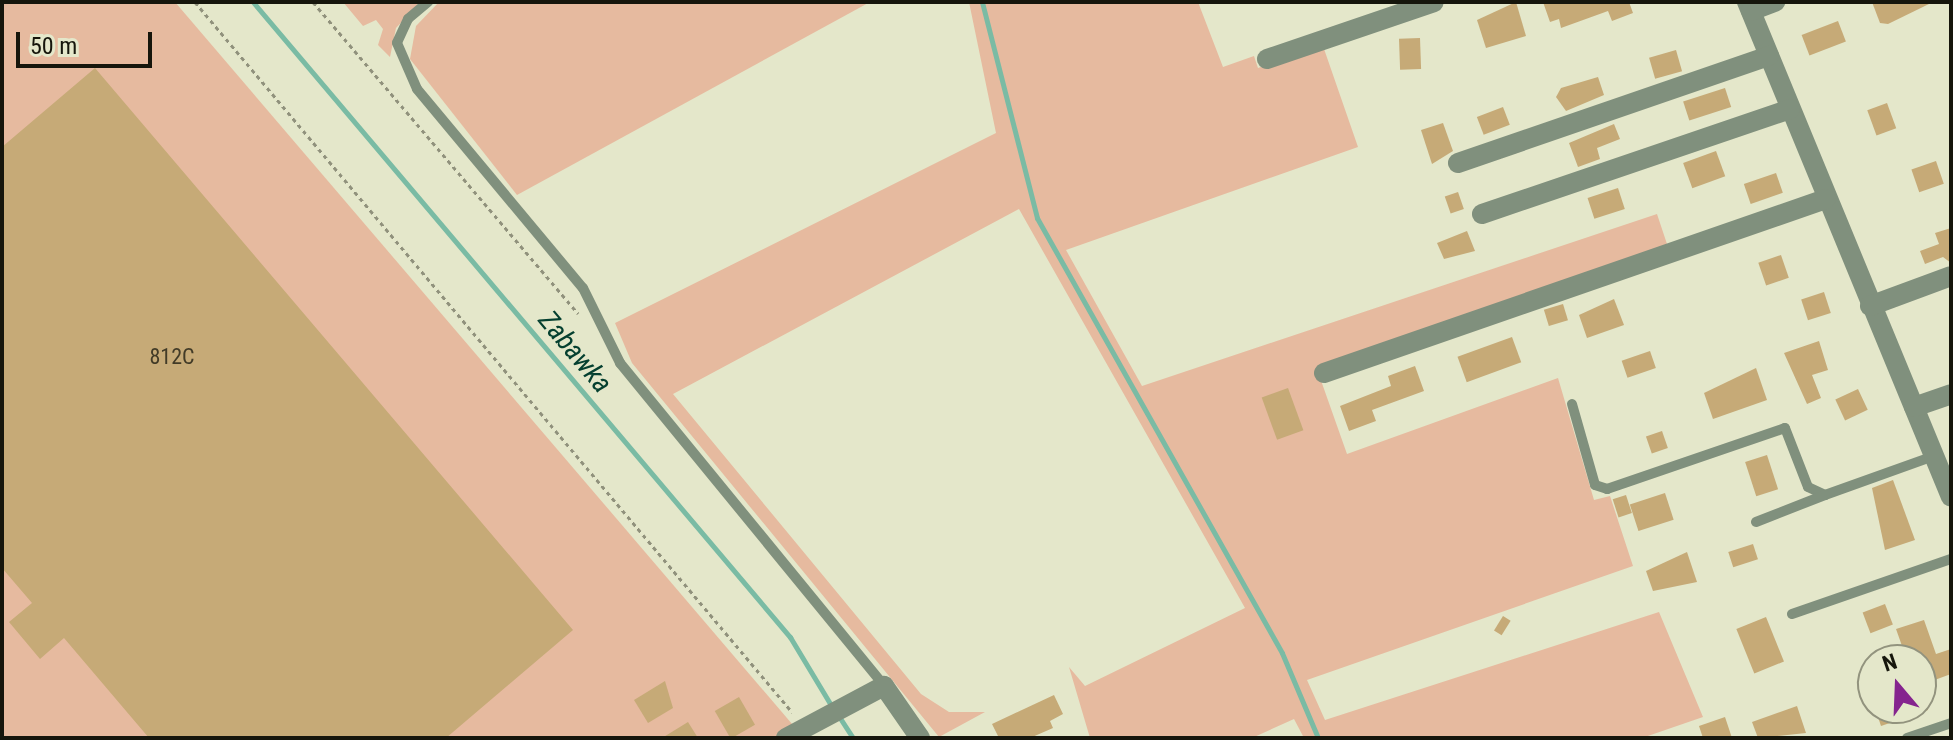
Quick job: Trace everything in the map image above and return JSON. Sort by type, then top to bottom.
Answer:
[{"type":"street","points":[[1267,59],[1434,2]]},
{"type":"street","points":[[1775,2],[1749,7],[1951,497]]},
{"type":"street","points":[[1458,163],[1769,56]]},
{"type":"street","points":[[1482,214],[1790,109]]},
{"type":"street","points":[[1324,373],[1826,199]]},
{"type":"street","points":[[1870,306],[1951,276]]},
{"type":"street","points":[[1914,407],[1951,394]]},
{"type":"street","points":[[795,733],[827,719],[884,686],[920,738]]},
{"type":"lane","points":[[428,2],[408,19],[397,43],[410,78],[583,288],[620,363],[884,686]]},
{"type":"lane","points":[[1572,404],[1595,485],[1607,489],[1785,428],[1808,487],[1825,495]]},
{"type":"lane","points":[[1756,522],[1934,456]]},
{"type":"lane","points":[[1792,614],[1951,559]]},
{"type":"lane","points":[[1907,738],[1951,723]]},
{"type":"path","points":[[195,2],[795,733]]},
{"type":"path","points":[[313,2],[583,317]]},
{"type":"shaded area","points":[[2,2],[175,2],[804,738],[2,738]]},
{"type":"shaded area","points":[[343,2],[420,2],[396,28],[390,57],[378,45],[383,29],[376,20],[363,26]]},
{"type":"shaded area","points":[[439,2],[870,2],[517,195],[410,59],[416,26]]},
{"type":"shaded area","points":[[969,2],[1198,2],[1223,67],[1254,56],[1258,68],[1323,46],[1358,147],[1066,250],[1142,386],[1657,214],[1668,247],[1318,372],[1347,454],[1558,378],[1594,500],[1610,496],[1633,566],[1307,680],[1325,720],[1659,612],[1703,717],[1642,738],[1304,738],[1294,719],[1252,738],[1090,738],[1069,667],[1085,686],[1245,608],[1019,209],[673,394],[921,694],[949,712],[985,712],[939,737],[632,363],[615,323],[996,133]]},
{"type":"building","points":[[1516,2],[1526,36],[1486,48],[1477,20]]},
{"type":"building","points":[[1543,2],[1629,2],[1633,13],[1612,21],[1608,11],[1561,28],[1559,19],[1550,22]]},
{"type":"building","points":[[1872,2],[1929,4],[1888,24],[1880,23]]},
{"type":"building","points":[[1838,21],[1846,42],[1809,56],[1802,35]]},
{"type":"building","points":[[1420,38],[1421,69],[1400,70],[1399,39]]},
{"type":"building","points":[[1676,50],[1682,71],[1655,79],[1649,58]]},
{"type":"building","points":[[95,68],[573,630],[446,738],[149,738],[64,638],[40,659],[9,622],[32,603],[2,568],[2,147]]},
{"type":"building","points":[[1598,77],[1604,95],[1566,111],[1556,97],[1561,88]]},
{"type":"building","points":[[1725,88],[1731,107],[1689,121],[1683,102]]},
{"type":"building","points":[[1887,103],[1896,128],[1877,136],[1867,110]]},
{"type":"building","points":[[1503,107],[1510,125],[1484,135],[1477,117]]},
{"type":"building","points":[[1443,123],[1453,151],[1432,164],[1421,130]]},
{"type":"building","points":[[1614,124],[1620,139],[1597,148],[1600,159],[1578,167],[1569,143]]},
{"type":"building","points":[[1716,151],[1725,176],[1692,188],[1683,163]]},
{"type":"building","points":[[1936,161],[1944,184],[1919,192],[1911,169]]},
{"type":"building","points":[[1776,173],[1783,193],[1751,204],[1744,184]]},
{"type":"building","points":[[1618,188],[1625,209],[1594,219],[1588,198]]},
{"type":"building","points":[[1458,192],[1464,209],[1451,214],[1445,197]]},
{"type":"building","points":[[1951,228],[1951,263],[1943,257],[1925,264],[1920,251],[1939,244],[1935,233]]},
{"type":"building","points":[[1467,231],[1475,251],[1444,259],[1437,243]]},
{"type":"building","points":[[1781,255],[1789,278],[1766,286],[1758,263]]},
{"type":"building","points":[[1824,292],[1831,313],[1808,320],[1801,299]]},
{"type":"building","points":[[1614,299],[1624,325],[1587,338],[1579,315]]},
{"type":"building","points":[[1563,304],[1568,320],[1549,326],[1544,310]]},
{"type":"building","points":[[1512,337],[1521,362],[1467,382],[1457,357]]},
{"type":"building","points":[[1819,341],[1828,370],[1812,375],[1821,398],[1807,404],[1784,353]]},
{"type":"building","points":[[1650,351],[1656,368],[1627,378],[1622,361]]},
{"type":"building","points":[[1415,366],[1424,391],[1372,410],[1376,421],[1349,431],[1340,406],[1391,386],[1388,376]]},
{"type":"building","points":[[1756,368],[1767,400],[1713,419],[1704,393]]},
{"type":"building","points":[[1288,388],[1303,430],[1277,440],[1262,398]]},
{"type":"building","points":[[1858,389],[1868,410],[1845,420],[1835,400]]},
{"type":"building","points":[[1662,431],[1668,448],[1652,454],[1646,437]]},
{"type":"building","points":[[1767,455],[1778,489],[1756,496],[1745,462]]},
{"type":"building","points":[[1893,480],[1915,540],[1885,550],[1872,488]]},
{"type":"building","points":[[1665,493],[1674,520],[1638,531],[1630,504]]},
{"type":"building","points":[[1626,495],[1632,513],[1619,517],[1613,499]]},
{"type":"building","points":[[1753,544],[1758,559],[1733,567],[1728,552]]},
{"type":"building","points":[[1687,552],[1697,582],[1653,591],[1646,571]]},
{"type":"building","points":[[1885,604],[1893,625],[1870,633],[1863,613]]},
{"type":"building","points":[[1503,616],[1511,621],[1502,635],[1494,630]]},
{"type":"building","points":[[1766,617],[1784,662],[1754,673],[1736,629]]},
{"type":"building","points":[[1924,620],[1932,644],[1901,644],[1896,629]]},
{"type":"building","points":[[1951,649],[1951,674],[1937,679],[1937,654]]},
{"type":"building","points":[[665,681],[673,708],[648,723],[634,700]]},
{"type":"building","points":[[1054,695],[1063,714],[1050,721],[1053,728],[1030,738],[999,738],[992,724]]},
{"type":"building","points":[[739,697],[755,725],[730,738],[715,711]]},
{"type":"building","points":[[1797,706],[1806,733],[1758,738],[1752,722]]},
{"type":"building","points":[[1725,717],[1732,738],[1703,738],[1699,726]]},
{"type":"building","points":[[688,722],[698,738],[662,738]]},
{"type":"waterway","name":"Zabawka","points":[[253,2],[790,637],[832,707]]},
{"type":"waterway","points":[[982,2],[1037,218],[1282,653],[1318,738]]},
{"type":"waterway","name":"Zabawka","points":[[838,715],[853,738]]}]
